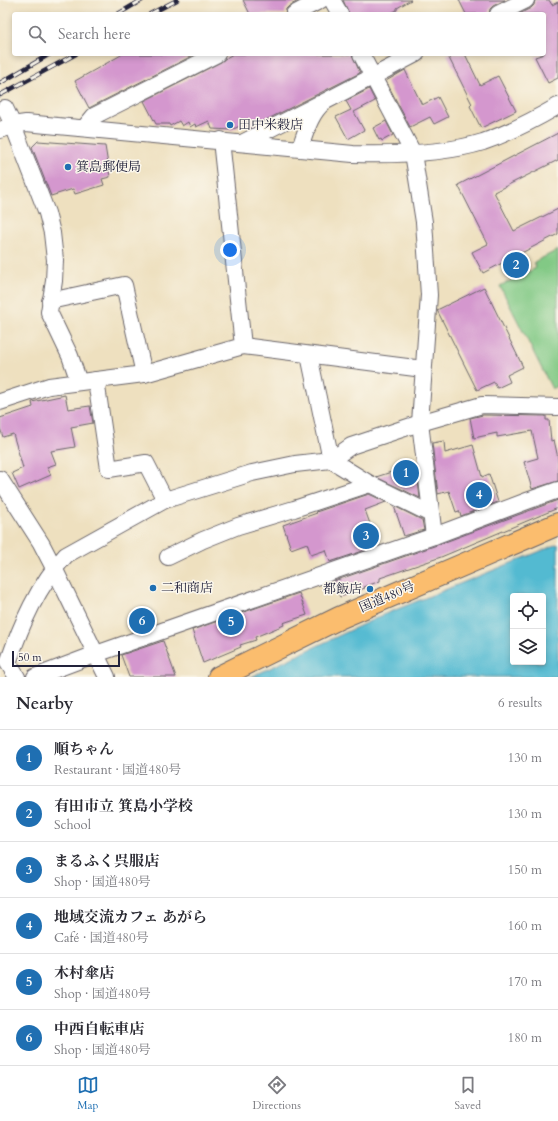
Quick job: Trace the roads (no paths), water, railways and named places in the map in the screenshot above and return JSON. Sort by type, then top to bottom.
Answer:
[{"type":"highway","name":"国道480号","points":[[219,677],[339,618],[558,524]]},
{"type":"street","points":[[298,12],[321,0]]},
{"type":"street","points":[[332,0],[339,12]]},
{"type":"street","points":[[502,12],[526,0]]},
{"type":"street","points":[[85,127],[94,116],[213,56]]},
{"type":"street","points":[[362,56],[413,153],[424,222],[429,295],[420,423],[434,536]]},
{"type":"street","points":[[244,142],[412,56]]},
{"type":"street","points":[[300,148],[311,118],[319,106],[324,102]]},
{"type":"street","points":[[7,128],[26,123],[244,142],[353,154],[413,153],[454,148],[482,142],[517,128],[558,106]]},
{"type":"street","points":[[5,108],[7,128],[41,194],[52,233],[55,260],[54,281],[49,312],[70,356],[79,382]]},
{"type":"street","points":[[221,140],[243,346]]},
{"type":"street","points":[[50,301],[124,285],[144,374]]},
{"type":"street","points":[[0,402],[49,386],[144,374],[243,346],[423,369]]},
{"type":"street","points":[[309,355],[331,460],[370,484],[431,514]]},
{"type":"street","points":[[96,380],[109,469],[146,463],[165,500]]},
{"type":"street","points":[[17,677],[8,663],[13,648],[28,613],[54,568],[66,555],[165,500],[252,473],[295,464],[331,460],[351,446],[420,423],[482,405],[558,407]]},
{"type":"street","points":[[0,479],[41,543],[107,677]]},
{"type":"street","points":[[168,557],[203,540],[238,526],[370,484]]},
{"type":"street","points":[[35,677],[96,654],[434,536],[526,500],[558,490]]},
{"type":"water","points":[[558,544],[558,677],[251,677],[383,615]]},
{"type":"railway","points":[[121,12],[142,0]]},
{"type":"railway","points":[[154,12],[177,0]]},
{"type":"railway","points":[[0,83],[47,56]]},
{"type":"railway","points":[[0,95],[72,56]]},
{"type":"place","name":"田中米穀店","points":[[230,125]]},
{"type":"place","name":"箕島郵便局","points":[[68,167]]},
{"type":"place","name":"有田市立 箕島小学校","points":[[516,265]]},
{"type":"place","name":"順ちゃん","points":[[406,473]]},
{"type":"place","name":"地域交流カフェ あがら","points":[[479,495]]},
{"type":"place","name":"まるふく呉服店","points":[[366,536]]},
{"type":"place","name":"二和商店","points":[[153,588]]},
{"type":"place","name":"都飯店","points":[[370,589]]},
{"type":"place","name":"中西自転車店","points":[[142,621]]},
{"type":"place","name":"木村傘店","points":[[231,622]]}]
